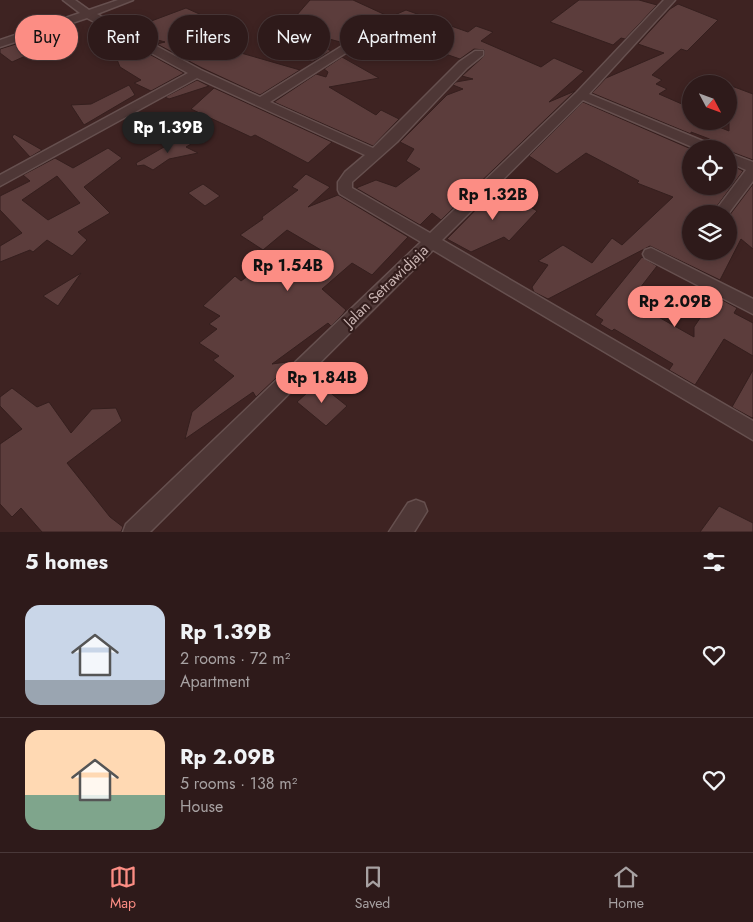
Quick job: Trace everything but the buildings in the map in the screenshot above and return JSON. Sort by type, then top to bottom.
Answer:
[{"type":"street","points":[[68,0],[88,14],[197,73],[374,154]]},
{"type":"street","points":[[0,44],[128,0]]},
{"type":"street","name":"Jalan Setrawidjaja","points":[[134,532],[581,95],[670,0]]},
{"type":"street","points":[[261,102],[340,52]]},
{"type":"street","points":[[479,53],[462,65],[392,139],[350,175],[345,182],[345,190],[753,431]]},
{"type":"street","points":[[0,181],[197,73]]},
{"type":"street","points":[[581,95],[688,140]]},
{"type":"street","points":[[737,160],[753,167]]},
{"type":"street","points":[[727,205],[753,171]]},
{"type":"street","points":[[651,254],[753,307]]},
{"type":"street","points":[[400,532],[416,511]]}]
